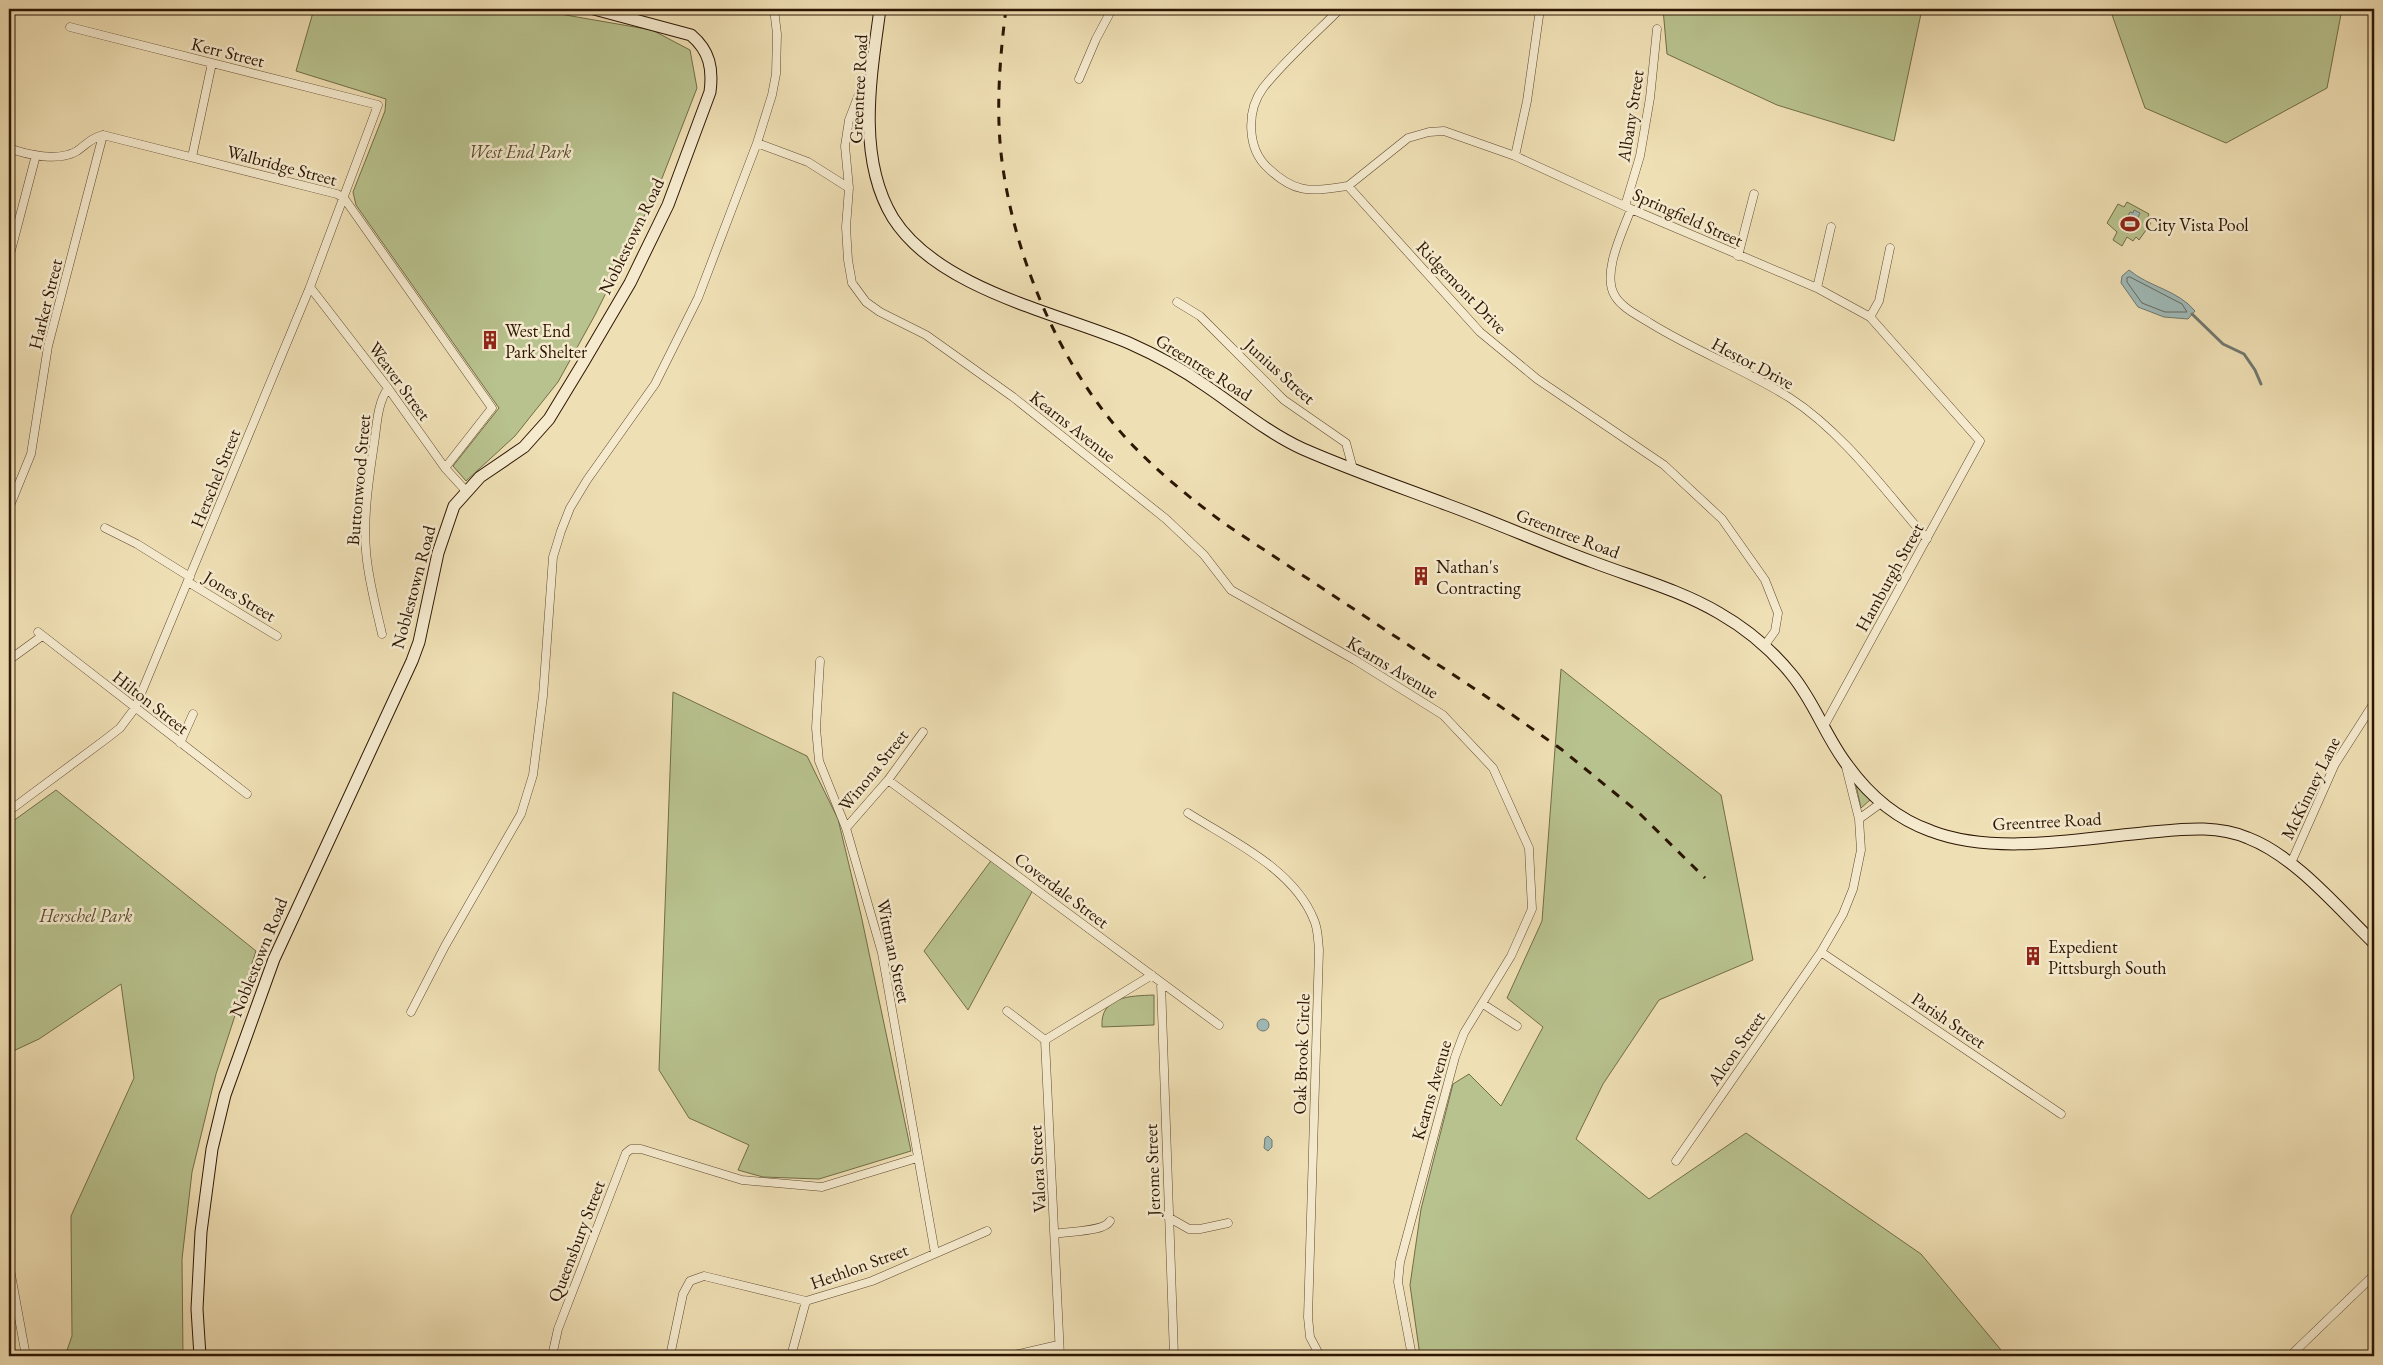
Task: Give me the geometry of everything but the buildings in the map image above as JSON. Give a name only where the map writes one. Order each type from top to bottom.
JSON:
[{"type":"main road","name":"Noblestown Road","points":[[200,1356],[196,1310],[202,1223],[212,1148],[224,1095],[274,958],[412,661],[419,642],[438,553],[454,506],[480,477],[524,448],[549,419],[630,283],[668,205],[710,92],[709,58],[699,42],[691,35],[594,9]]},
{"type":"main road","name":"Greentree Road","points":[[880,9],[872,86],[870,128],[873,165],[880,192],[902,230],[924,252],[959,277],[1129,343],[1161,358],[1299,447],[1522,535],[1697,600],[1745,629],[1765,645],[1795,678],[1846,765],[1881,803],[1931,832],[1972,842],[2011,844],[2188,829],[2223,830],[2248,837],[2273,850],[2291,863],[2374,943]]},
{"type":"street","points":[[411,1012],[445,946],[521,814],[534,775],[554,557],[570,508],[659,375],[698,298],[757,143],[772,96],[776,74],[777,34],[774,9]]},
{"type":"street","points":[[1078,79],[1096,38],[1112,9]]},
{"type":"street","points":[[1340,9],[1262,89],[1254,108],[1250,127],[1254,146],[1261,162],[1284,182],[1298,190],[1321,190],[1348,186]]},
{"type":"street","points":[[1515,156],[1527,101],[1540,9]]},
{"type":"street","name":"Kerr Street","points":[[70,27],[378,105]]},
{"type":"street","name":"Albany Street","points":[[1628,208],[1640,156],[1650,98],[1657,29]]},
{"type":"street","points":[[192,157],[212,63]]},
{"type":"street","name":"Kearns Avenue","points":[[872,86],[863,88],[859,94],[849,120],[845,146],[850,188],[846,227],[848,260],[852,283],[866,302],[880,312],[926,334],[1013,397],[1166,519],[1204,555],[1231,590],[1355,660],[1443,715],[1492,768],[1529,848],[1532,909],[1511,956],[1464,1033],[1455,1057],[1400,1262],[1398,1282],[1412,1356]]},
{"type":"street","name":"Herschel Street","points":[[9,812],[120,728],[135,708],[310,288],[378,105]]},
{"type":"street","name":"Springfield Street","points":[[1348,186],[1400,144],[1412,136],[1429,132],[1444,131],[1515,156],[1628,208],[1817,288],[1870,317],[1980,441]]},
{"type":"street","points":[[9,148],[36,155],[64,156],[76,152],[93,138],[103,135]]},
{"type":"street","name":"Walbridge Street","points":[[103,135],[338,194],[344,198],[492,408],[444,468]]},
{"type":"street","name":"Harker Street","points":[[9,508],[31,454],[48,346],[103,135]]},
{"type":"street","points":[[757,143],[808,162],[850,188]]},
{"type":"street","points":[[9,258],[36,155]]},
{"type":"street","name":"Ridgemont Drive","points":[[1348,186],[1480,332],[1537,379],[1664,465],[1722,519],[1765,580],[1778,613],[1775,631],[1765,645]]},
{"type":"street","points":[[1738,256],[1754,194]]},
{"type":"street","name":"Hestor Drive","points":[[1628,208],[1610,268],[1610,283],[1615,296],[1631,311],[1683,344],[1790,398],[1809,412],[1832,431],[1927,539]]},
{"type":"street","points":[[1817,288],[1831,227]]},
{"type":"street","points":[[1870,317],[1879,301],[1890,248]]},
{"type":"street","name":"Weaver Street","points":[[310,288],[388,388],[444,468],[466,491]]},
{"type":"street","name":"Junius Street","points":[[1177,302],[1200,316],[1284,400],[1346,443],[1353,468]]},
{"type":"street","name":"Buttonwood Street","points":[[382,634],[368,566],[365,534],[369,477],[379,408],[382,397],[388,388]]},
{"type":"street","name":"Hamburgh Street","points":[[1824,726],[1980,441]]},
{"type":"street","name":"Jones Street","points":[[105,528],[136,544],[277,636]]},
{"type":"street","name":"Hilton Street","points":[[9,660],[40,634],[247,794]]},
{"type":"street","name":"Wittman Street","points":[[820,661],[816,728],[819,761],[846,828],[882,953],[935,1252]]},
{"type":"street","name":"McKinney Lane","points":[[2291,863],[2334,764],[2374,703]]},
{"type":"street","points":[[180,743],[193,714]]},
{"type":"street","name":"Winona Street","points":[[846,828],[888,780],[923,732]]},
{"type":"street","name":"Alcon Street","points":[[1676,1161],[1821,952],[1843,914],[1853,889],[1861,850],[1859,819],[1846,765]]},
{"type":"street","name":"Coverdale Street","points":[[888,780],[1161,984],[1219,1025]]},
{"type":"street","points":[[1859,819],[1881,803]]},
{"type":"street","name":"Oak Brook Circle","points":[[1188,813],[1276,870],[1298,891],[1315,921],[1319,950],[1308,1317],[1310,1337],[1320,1356]]},
{"type":"street","name":"Parish Street","points":[[1821,952],[2061,1114]]},
{"type":"street","points":[[1007,1011],[1045,1040],[1152,976]]},
{"type":"street","name":"Jerome Street","points":[[1161,984],[1174,1356]]},
{"type":"street","points":[[1483,1004],[1517,1026]]},
{"type":"street","name":"Valora Street","points":[[1045,1040],[1060,1356]]},
{"type":"street","name":"Queensbury Street","points":[[552,1356],[558,1329],[626,1153],[631,1149],[641,1150],[742,1180],[822,1187],[918,1158]]},
{"type":"street","points":[[1168,1216],[1189,1229],[1200,1229],[1228,1223]]},
{"type":"street","points":[[1055,1234],[1074,1230],[1104,1228],[1110,1221]]},
{"type":"street","name":"Hethlon Street","points":[[670,1356],[683,1294],[690,1281],[704,1276],[806,1301],[872,1280],[987,1231]]},
{"type":"street","points":[[9,1264],[26,1356]]},
{"type":"street","points":[[2290,1356],[2374,1275]]},
{"type":"street","points":[[791,1356],[806,1301]]},
{"type":"street","points":[[1010,1356],[1058,1345]]},
{"type":"green space","name":"West End Park","points":[[314,9],[531,9],[652,30],[690,50],[697,88],[659,186],[595,315],[558,382],[515,436],[466,481],[453,466],[499,408],[356,205],[353,192],[385,111],[386,99],[296,71]]},
{"type":"green space","points":[[1663,9],[1922,9],[1894,141],[1777,105],[1667,54]]},
{"type":"green space","points":[[2110,9],[2342,9],[2327,88],[2226,143],[2145,108]]},
{"type":"green space","name":"City Vista Pool","points":[[2127,202],[2149,214],[2147,219],[2151,223],[2139,240],[2136,237],[2133,241],[2127,237],[2122,246],[2113,240],[2117,232],[2107,223],[2118,204],[2124,207]]},
{"type":"green space","points":[[1561,669],[1721,795],[1753,960],[1659,1000],[1603,1084],[1576,1139],[1649,1199],[1746,1133],[1921,1254],[2006,1356],[1420,1356],[1410,1285],[1421,1209],[1453,1084],[1469,1074],[1501,1106],[1543,1027],[1507,998],[1542,921]]},
{"type":"green space","points":[[673,692],[807,756],[838,819],[861,915],[911,1151],[819,1179],[763,1177],[738,1170],[749,1145],[689,1118],[659,1070]]},
{"type":"green space","points":[[1856,785],[1870,800],[1861,808]]},
{"type":"green space","name":"Herschel Park","points":[[56,790],[256,951],[216,1074],[192,1172],[182,1259],[183,1356],[65,1356],[72,1336],[71,1216],[134,1078],[121,984],[39,1039],[9,1053],[9,824]]},
{"type":"green space","points":[[993,858],[1034,888],[968,1010],[924,951]]},
{"type":"green space","points":[[1154,995],[1154,1025],[1102,1027],[1106,1009],[1111,1004],[1126,997]]},
{"type":"water","points":[[2134,210],[2140,213],[2132,230],[2130,229],[2128,233],[2123,231],[2125,227],[2123,225],[2130,212],[2133,213]]},
{"type":"water","points":[[2129,270],[2145,281],[2172,293],[2195,311],[2188,319],[2164,317],[2138,307],[2121,283],[2122,276]]},
{"type":"water","points":[[1261,1019],[1265,1019],[1269,1025],[1265,1031],[1261,1031],[1257,1027],[1257,1023]]},
{"type":"water","points":[[1268,1136],[1272,1140],[1272,1147],[1268,1151],[1264,1148],[1265,1138]]},
{"type":"waterway","points":[[2192,314],[2223,344],[2244,354],[2255,370],[2261,384]]},
{"type":"railway","points":[[1006,9],[999,81],[999,117],[1001,153],[1016,229],[1027,267],[1059,341],[1101,408],[1148,461],[1199,504],[1225,524],[1484,695],[1561,749],[1638,812],[1705,878]]},
{"type":"place","name":"City Vista Pool","points":[[2130,224]]},
{"type":"place","name":"West End Park Shelter","points":[[490,340]]},
{"type":"place","name":"Nathan's Contracting","points":[[1421,576]]},
{"type":"place","name":"Expedient Pittsburgh South","points":[[2033,956]]}]
